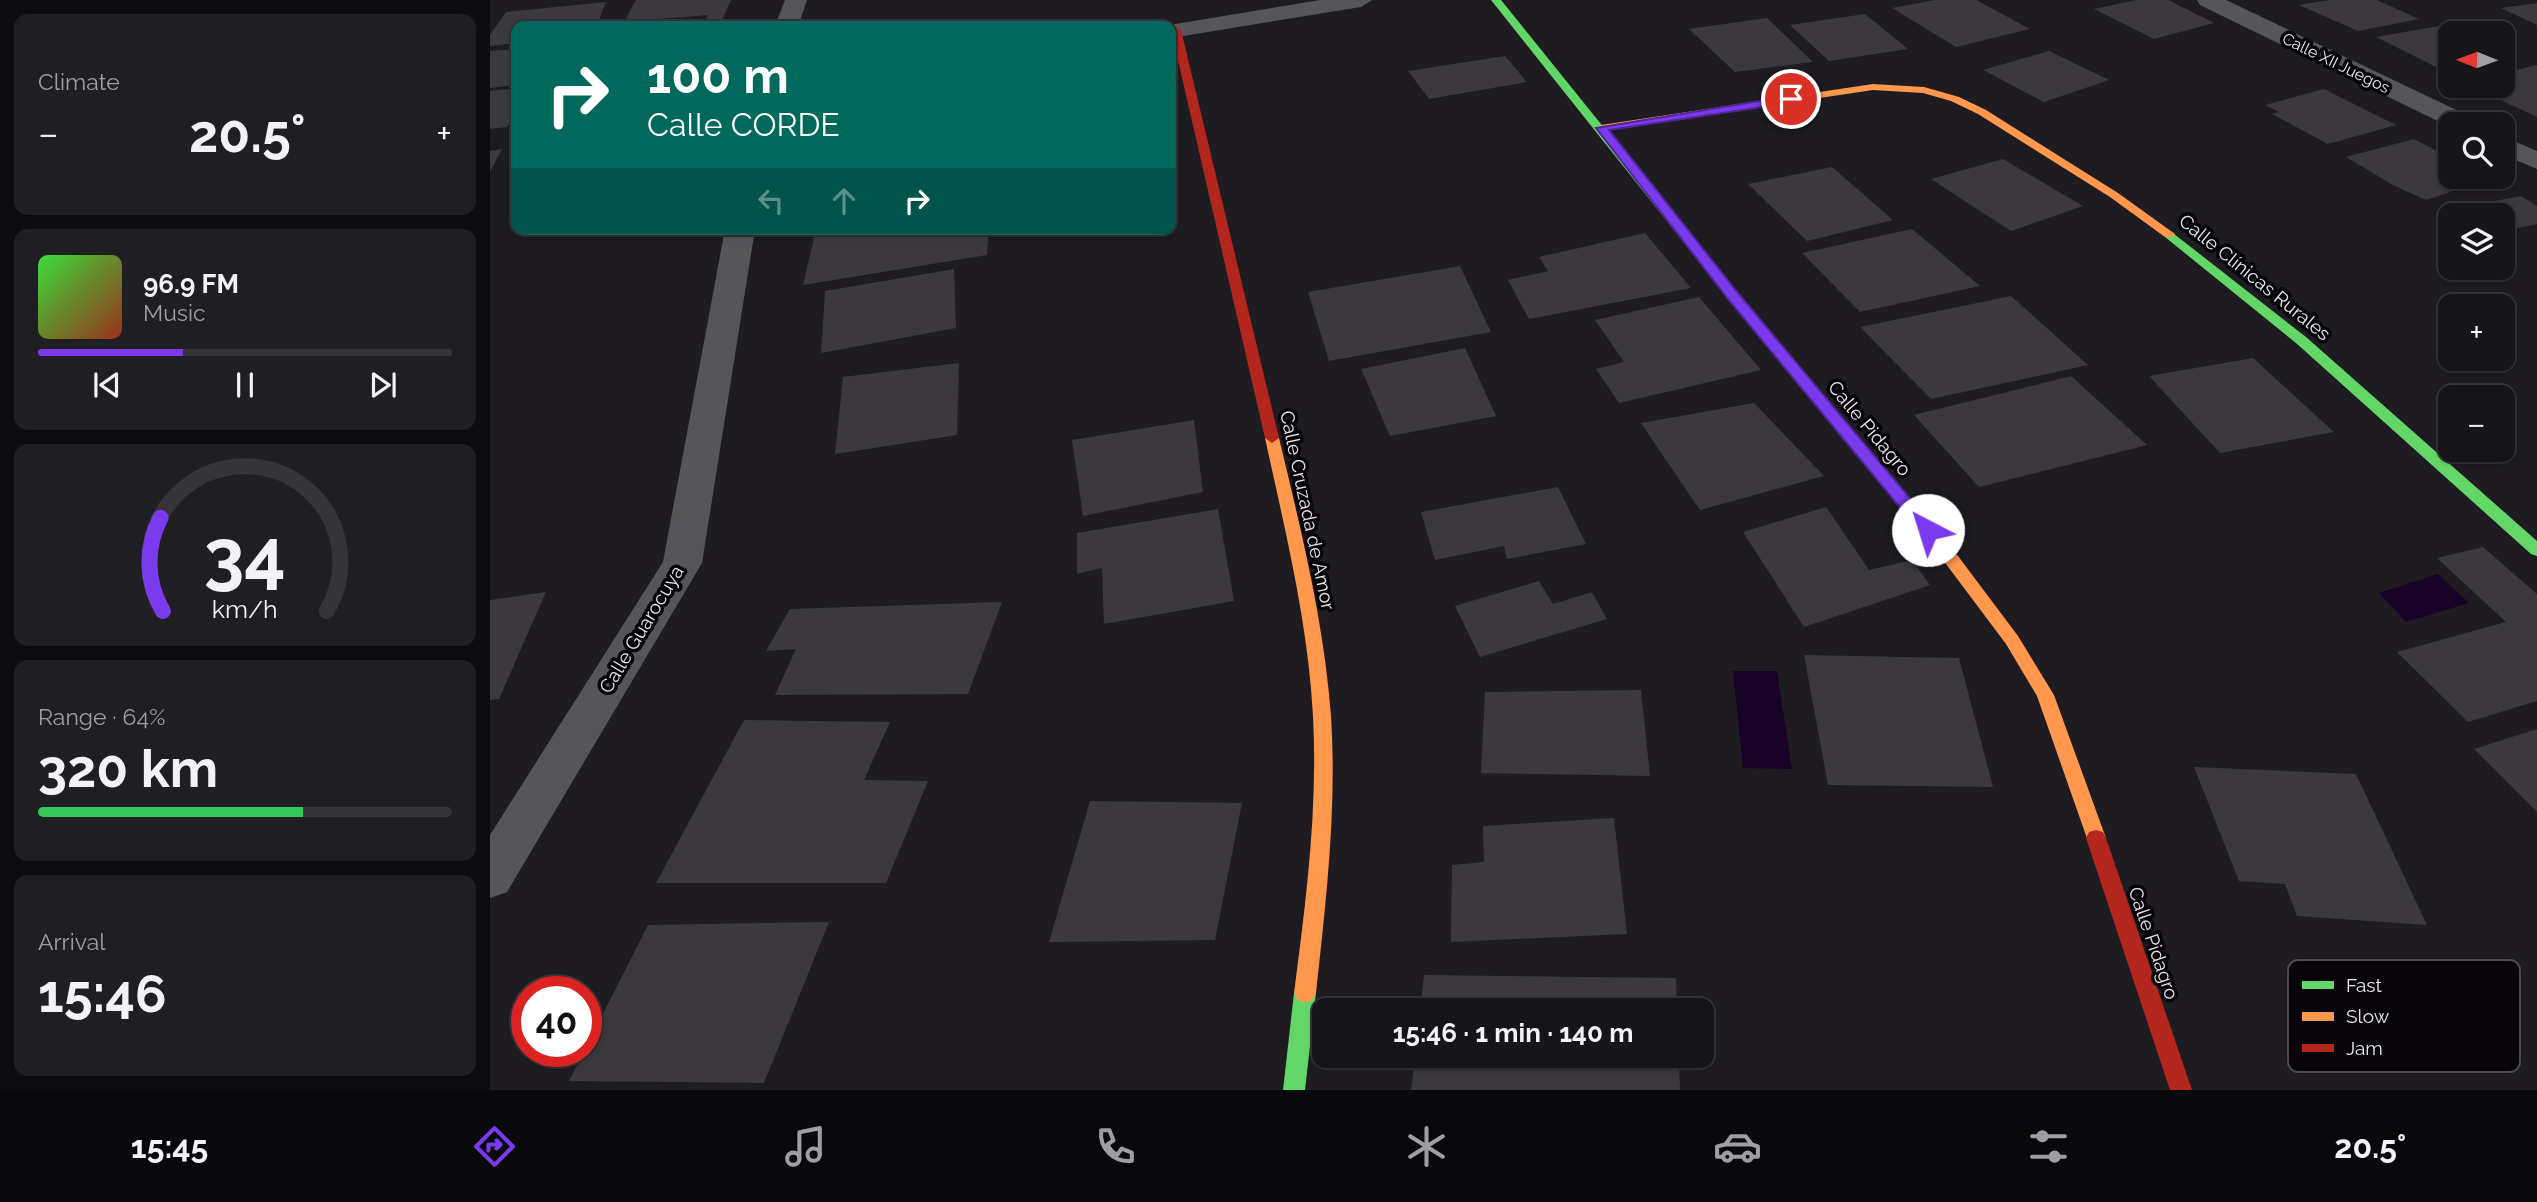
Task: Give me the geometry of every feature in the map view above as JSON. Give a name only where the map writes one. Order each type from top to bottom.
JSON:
[{"type":"street","points":[[789,21],[796,0]]},
{"type":"street","points":[[1176,31],[1361,0]]},
{"type":"street","name":"Calle Pidagro","points":[[1496,0],[1733,296],[1963,573],[2019,651],[2045,695],[2181,1090]]},
{"type":"street","name":"Calle XII Juegos","points":[[2208,0],[2439,112]]},
{"type":"street","name":"Calle Cruzada de Amor","points":[[1176,43],[1303,572],[1322,717],[1320,864],[1294,1090]]},
{"type":"street","name":"Calle Clínicas Rurales","points":[[1601,128],[1872,87],[1913,87],[1943,94],[2110,190],[2185,245],[2331,367],[2537,550]]},
{"type":"street","points":[[2515,150],[2537,161]]},
{"type":"street","name":"Calle Guarocuya","points":[[490,877],[682,563],[739,235]]},
{"type":"shaded area","points":[[2438,574],[2469,603],[2406,622],[2379,593]]},
{"type":"shaded area","points":[[1733,671],[1777,671],[1792,769],[1743,768]]},
{"type":"building","points":[[636,0],[731,0],[721,21],[705,21],[708,15],[625,21]]},
{"type":"building","points":[[1935,0],[1976,0],[2030,29],[1956,47],[1892,8]]},
{"type":"building","points":[[2136,0],[2168,0],[2214,23],[2154,39],[2094,9]]},
{"type":"building","points":[[2329,0],[2377,0],[2419,19],[2358,31],[2299,5]]},
{"type":"building","points":[[606,2],[599,21],[511,21],[511,44],[490,46],[490,35],[506,12]]},
{"type":"building","points":[[2537,3],[2537,25],[2501,8]]},
{"type":"building","points":[[1865,14],[1908,49],[1829,61],[1790,25]]},
{"type":"building","points":[[1767,18],[1813,62],[1735,72],[1689,29]]},
{"type":"building","points":[[2438,26],[2438,68],[2376,37]]},
{"type":"building","points":[[511,49],[511,86],[490,88],[490,51]]},
{"type":"building","points":[[2049,51],[2109,80],[2044,102],[1983,70]]},
{"type":"building","points":[[1505,56],[1527,82],[1429,99],[1408,71]]},
{"type":"building","points":[[2537,65],[2537,117],[2496,98],[2515,98],[2515,71]]},
{"type":"building","points":[[511,89],[511,120],[507,127],[490,129],[490,91]]},
{"type":"building","points":[[2324,89],[2396,125],[2328,144],[2272,114],[2279,112],[2265,105]]},
{"type":"building","points":[[2414,139],[2438,152],[2438,189],[2459,189],[2426,200],[2393,185],[2346,157]]},
{"type":"building","points":[[502,149],[490,172],[490,151]]},
{"type":"building","points":[[2003,159],[2083,206],[2011,231],[1931,179]]},
{"type":"building","points":[[1832,167],[1893,220],[1807,241],[1748,184]]},
{"type":"building","points":[[2521,196],[2537,206],[2537,224],[2515,228],[2515,203],[2485,203]]},
{"type":"building","points":[[1912,229],[1980,286],[1860,312],[1802,253]]},
{"type":"building","points":[[1645,233],[1691,288],[1529,319],[1508,280],[1548,271],[1539,257]]},
{"type":"building","points":[[815,235],[989,235],[987,255],[803,285]]},
{"type":"building","points":[[1460,266],[1491,332],[1329,361],[1308,292]]},
{"type":"building","points":[[954,269],[956,328],[821,353],[825,291]]},
{"type":"building","points":[[2011,296],[2088,365],[1931,399],[1860,327]]},
{"type":"building","points":[[1699,297],[1761,370],[1619,403],[1596,369],[1624,362],[1595,320]]},
{"type":"building","points":[[1465,348],[1496,416],[1390,436],[1361,369]]},
{"type":"building","points":[[2253,358],[2334,432],[2220,453],[2149,376]]},
{"type":"building","points":[[959,363],[957,435],[835,454],[843,377]]},
{"type":"building","points":[[2071,376],[2147,445],[1979,487],[1914,415]]},
{"type":"building","points":[[1754,403],[1824,476],[1700,510],[1641,423]]},
{"type":"building","points":[[1194,420],[1203,492],[1083,516],[1072,440]]},
{"type":"building","points":[[1558,487],[1586,544],[1507,559],[1504,546],[1435,560],[1421,512]]},
{"type":"building","points":[[1826,507],[1869,570],[1912,560],[1930,585],[1804,627],[1743,532]]},
{"type":"building","points":[[1218,509],[1234,601],[1104,624],[1102,568],[1077,574],[1077,533]]},
{"type":"building","points":[[2483,547],[2537,594],[2537,701],[2468,722],[2397,652],[2506,622],[2437,558]]},
{"type":"building","points":[[1539,581],[1553,604],[1592,592],[1607,619],[1480,657],[1455,606]]},
{"type":"building","points":[[546,592],[499,699],[490,700],[490,600]]},
{"type":"building","points":[[1002,602],[968,694],[775,695],[796,649],[766,651],[790,609]]},
{"type":"building","points":[[1804,655],[1959,658],[1993,787],[1828,785]]},
{"type":"building","points":[[1641,690],[1650,776],[1481,773],[1485,692]]},
{"type":"building","points":[[744,720],[890,722],[864,780],[928,781],[886,883],[656,883]]},
{"type":"building","points":[[2537,729],[2537,812],[2474,749]]},
{"type":"building","points":[[2194,767],[2356,774],[2427,925],[2297,916],[2285,884],[2239,881]]},
{"type":"building","points":[[1090,801],[1242,803],[1215,940],[1049,942]]},
{"type":"building","points":[[1614,818],[1627,934],[1451,942],[1452,865],[1484,862],[1483,826]]},
{"type":"building","points":[[829,922],[764,1083],[569,1081],[576,1067],[602,1067],[602,1016],[648,925]]},
{"type":"building","points":[[1424,975],[1676,978],[1677,998],[1421,998]]},
{"type":"building","points":[[1414,1068],[1679,1068],[1680,1090],[1411,1090]]},
{"type":"traffic: fast","points":[[1496,0],[1733,296],[1952,560]]},
{"type":"traffic: fast","points":[[2169,234],[2301,340],[2537,550]]},
{"type":"traffic: fast","points":[[1294,1090],[1305,993]]},
{"type":"traffic: slow","points":[[1601,128],[1873,87],[1924,90],[1955,99],[1982,112],[2114,195],[2169,234]]},
{"type":"traffic: slow","points":[[1272,438],[1309,611],[1322,716],[1322,821],[1305,993]]},
{"type":"traffic: slow","points":[[1952,560],[2012,640],[2045,695],[2096,838]]},
{"type":"traffic: jam","points":[[1176,30],[1272,438]]},
{"type":"traffic: jam","points":[[2096,838],[2181,1090]]},
{"type":"route","points":[[1791,99],[1601,128],[1733,296],[1928,530]]}]
